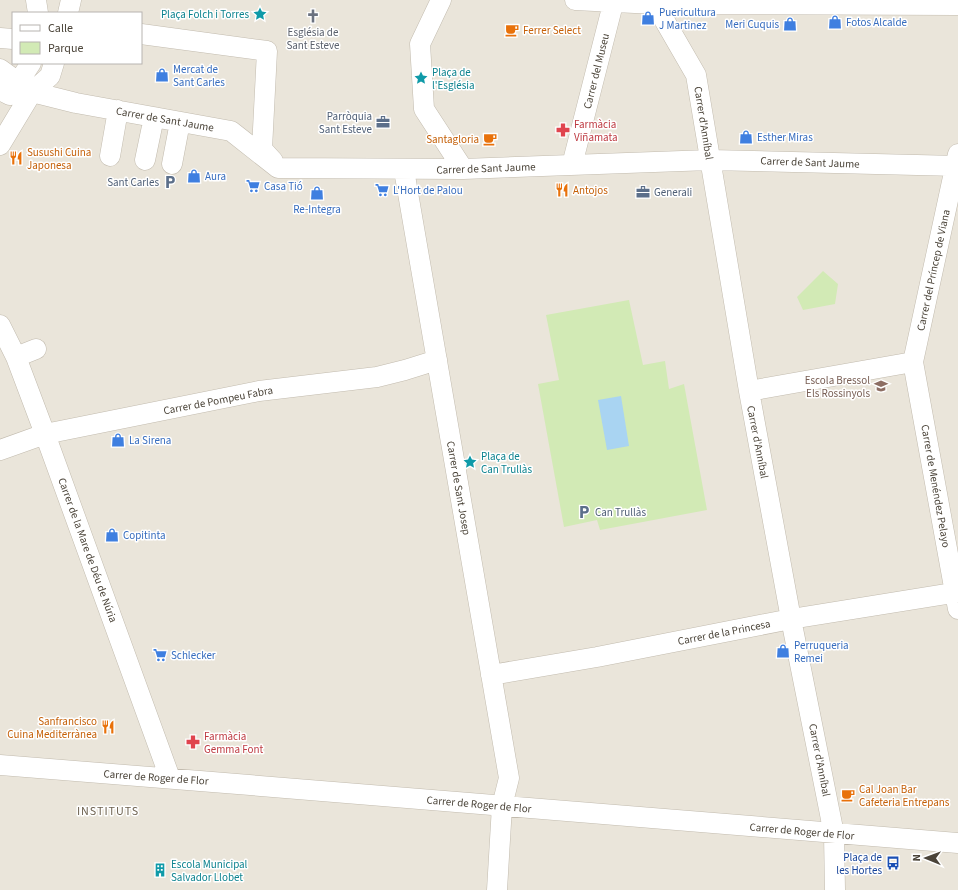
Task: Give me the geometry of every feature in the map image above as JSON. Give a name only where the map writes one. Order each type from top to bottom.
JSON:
[{"type":"street","points":[[36,0],[38,12]]},
{"type":"street","points":[[68,12],[71,0]]},
{"type":"street","points":[[441,0],[420,44],[424,109],[462,169]]},
{"type":"street","points":[[575,0],[655,4],[958,5]]},
{"type":"street","name":"Carrer del Museu","points":[[572,165],[614,1]]},
{"type":"street","name":"Carrer d'Anníbal","points":[[655,4],[696,75],[748,391],[791,619],[834,834],[835,890]]},
{"type":"street","points":[[142,34],[268,51],[262,149],[278,168]]},
{"type":"street","points":[[0,38],[12,39]]},
{"type":"street","points":[[0,145],[25,87],[31,64]]},
{"type":"street","points":[[0,90],[10,95],[50,76],[54,64]]},
{"type":"street","points":[[0,69],[25,87]]},
{"type":"street","name":"Carrer de Sant Jaume","points":[[25,87],[76,103],[231,131],[278,168],[404,170],[462,169],[710,160],[957,162]]},
{"type":"street","points":[[110,156],[118,110]]},
{"type":"street","points":[[145,160],[154,117]]},
{"type":"street","points":[[172,164],[180,122]]},
{"type":"street","name":"Carrer del Príncep de Viana","points":[[914,362],[957,162]]},
{"type":"street","name":"Carrer de Sant Josep","points":[[404,170],[509,778],[502,806],[497,890]]},
{"type":"street","name":"Carrer de la Mare de Déu de Núria","points":[[0,325],[16,357],[45,434],[170,778]]},
{"type":"street","points":[[16,357],[36,349]]},
{"type":"street","name":"Carrer de Pompeu Fabra","points":[[0,450],[45,434],[168,401],[377,377],[437,360]]},
{"type":"street","points":[[748,391],[914,362]]},
{"type":"street","name":"Carrer de Menéndez Pelayo","points":[[914,362],[957,598]]},
{"type":"street","name":"Carrer de la Princesa","points":[[491,675],[791,619],[957,598]]},
{"type":"street","name":"Carrer de Roger de Flor","points":[[0,765],[958,844]]},
{"type":"shaded area","points":[[0,0],[958,0],[958,890],[0,890]]},
{"type":"green space","points":[[823,271],[838,284],[835,304],[803,310],[797,297]]},
{"type":"green space","points":[[629,300],[643,365],[665,361],[669,389],[684,384],[707,510],[600,530],[597,520],[564,527],[538,384],[559,380],[546,315]]},
{"type":"water","points":[[621,396],[629,446],[607,450],[598,400]]},
{"type":"place","name":"Plaça Folch i Torres","points":[[260,14]]},
{"type":"place","name":"Església de Sant Esteve","points":[[313,16]]},
{"type":"place","name":"Puericultura J Martinez","points":[[648,18]]},
{"type":"place","name":"Fotos Alcalde","points":[[835,22]]},
{"type":"place","name":"Meri Cuquis","points":[[790,24]]},
{"type":"place","name":"Ferrer Select","points":[[512,30]]},
{"type":"place","name":"Mercat de Sant Carles","points":[[162,75]]},
{"type":"place","name":"Plaça de l'Església","points":[[421,78]]},
{"type":"place","name":"Parròquia Sant Esteve","points":[[383,122]]},
{"type":"place","name":"Farmàcia Viñamata","points":[[563,130]]},
{"type":"place","name":"Esther Miras","points":[[746,137]]},
{"type":"place","name":"Santagloria","points":[[490,139]]},
{"type":"place","name":"Susushi Cuina Japonesa","points":[[16,158]]},
{"type":"place","name":"Aura","points":[[194,176]]},
{"type":"place","name":"Sant Carles","points":[[170,182]]},
{"type":"place","name":"Casa Tió","points":[[253,186]]},
{"type":"place","name":"L'Hort de Palou","points":[[382,190]]},
{"type":"place","name":"Antojos","points":[[562,190]]},
{"type":"place","name":"Generali","points":[[643,192]]},
{"type":"place","name":"Re-Integra","points":[[317,193]]},
{"type":"place","name":"Escola Bressol Els Rossinyols","points":[[881,386]]},
{"type":"place","name":"La Sirena","points":[[118,440]]},
{"type":"place","name":"Plaça de Can Trullàs","points":[[470,462]]},
{"type":"place","name":"Can Trullàs","points":[[584,512]]},
{"type":"place","name":"Copitinta","points":[[112,535]]},
{"type":"place","name":"Perruqueria Remei","points":[[783,651]]},
{"type":"place","name":"Schlecker","points":[[160,655]]},
{"type":"place","name":"Sanfrancisco Cuina Mediterrànea","points":[[108,727]]},
{"type":"place","name":"Farmàcia Gemma Font","points":[[193,742]]},
{"type":"place","name":"Cal Joan Bar Cafeteria Entrepans","points":[[848,795]]},
{"type":"place","name":"Plaça de les Hortes","points":[[893,863]]},
{"type":"place","name":"Escola Municipal Salvador Llobet","points":[[160,870]]},
{"type":"district","name":"INSTITUTS","points":[[108,811]]}]
